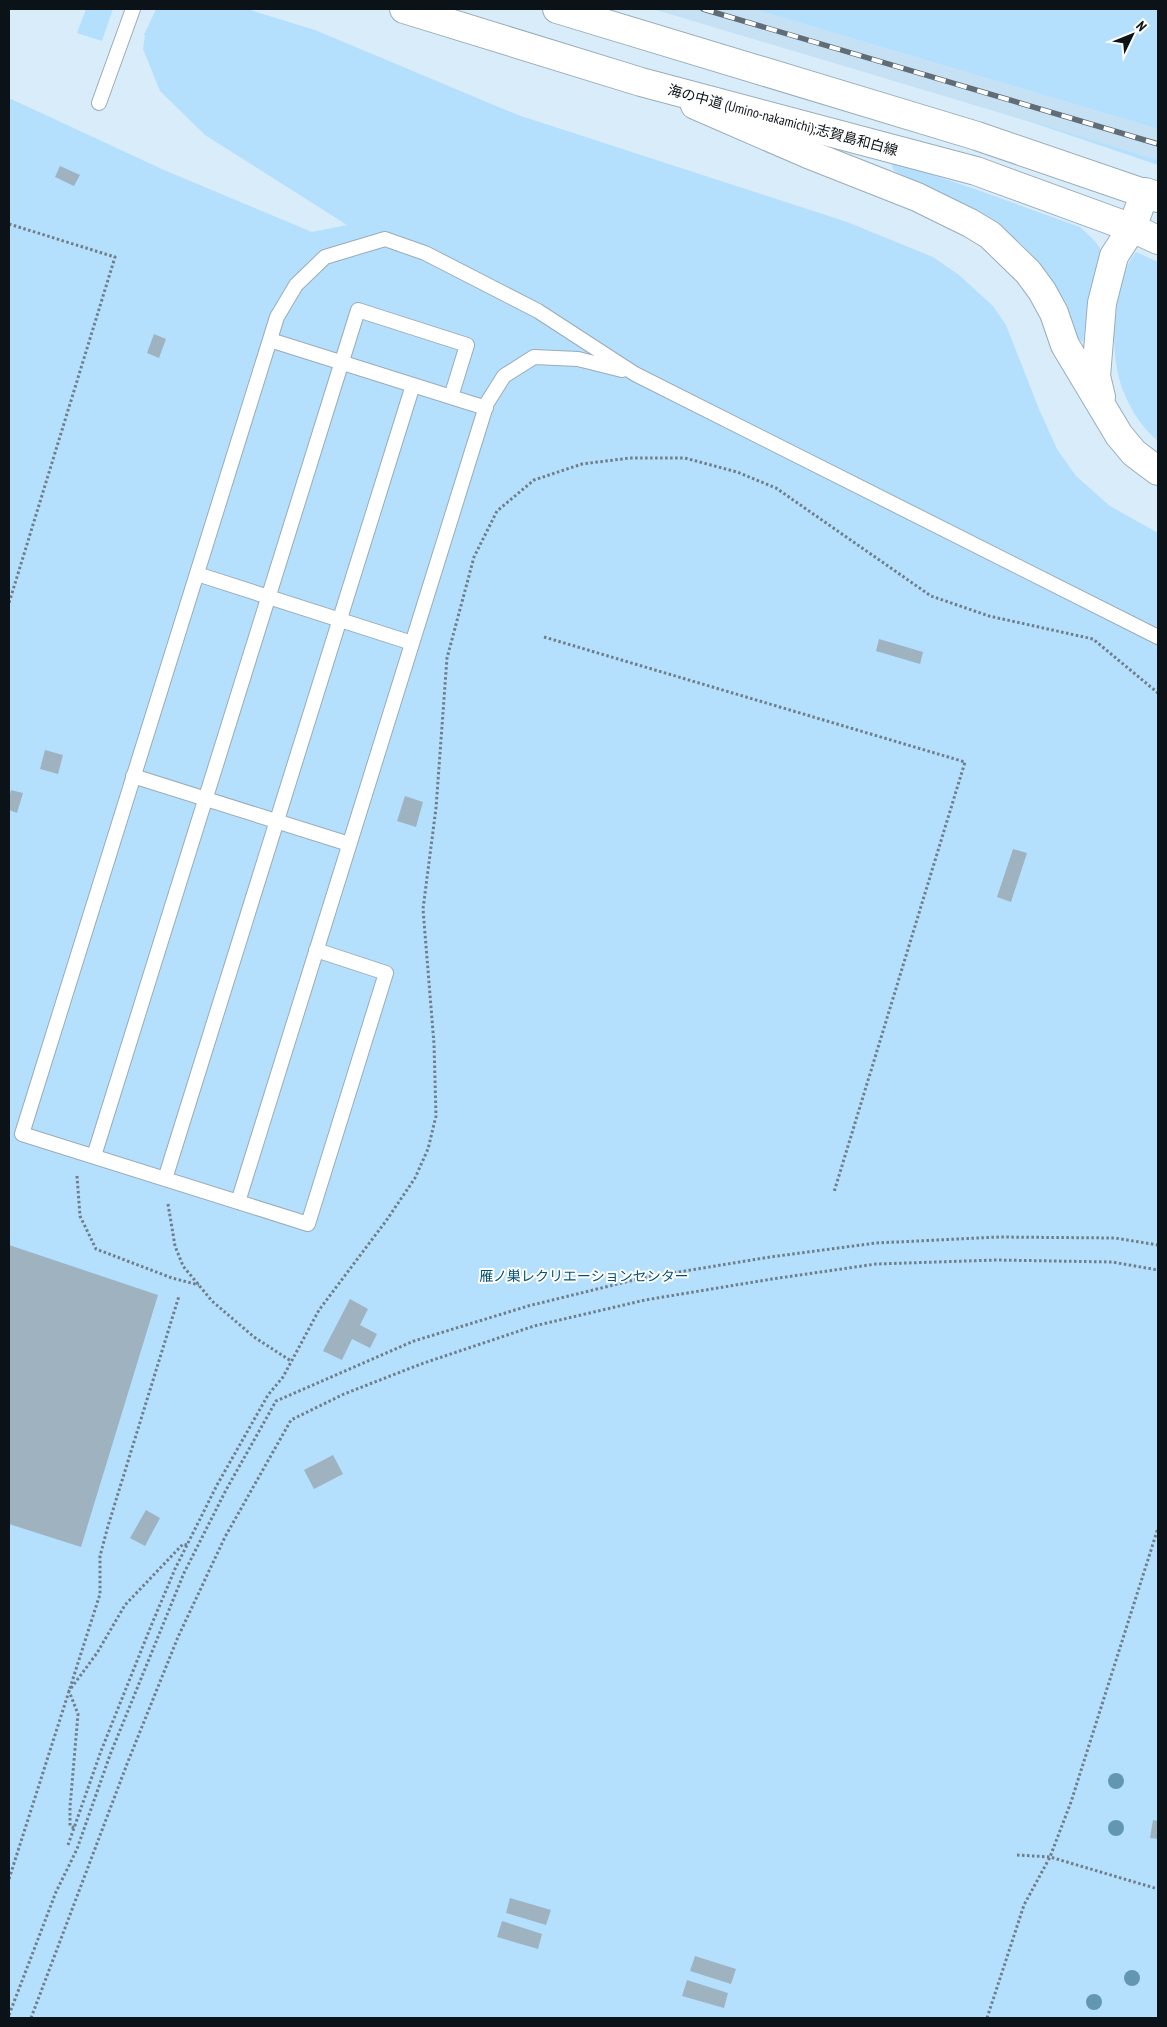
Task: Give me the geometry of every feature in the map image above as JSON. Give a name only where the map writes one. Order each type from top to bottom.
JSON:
[{"type":"main road","name":"海の中道 (Umino-nakamichi);志賀島和白線","points":[[404,9],[641,82],[976,172],[1132,228],[1158,240]]},
{"type":"main road","points":[[557,9],[977,136],[1154,195],[1114,256],[1102,303],[1096,376],[1105,409]]},
{"type":"main road","points":[[641,82],[808,154],[910,194],[970,222],[990,235],[1028,272],[1042,291],[1054,313],[1065,345],[1119,435],[1134,453],[1158,471]]},
{"type":"lane","points":[[99,103],[133,9]]},
{"type":"lane","points":[[316,950],[386,973],[308,1224],[22,1134],[277,317],[296,285],[325,257],[386,239],[425,253],[538,311],[635,374],[1158,637]]},
{"type":"lane","points":[[94,1156],[358,310],[467,345],[451,397]]},
{"type":"lane","points":[[270,340],[486,408]]},
{"type":"lane","points":[[238,1202],[487,403],[504,376],[534,357],[578,359],[635,374]]},
{"type":"lane","points":[[165,1179],[413,385]]},
{"type":"lane","points":[[196,574],[412,643]]},
{"type":"lane","points":[[133,776],[349,844]]},
{"type":"path","points":[[9,224],[115,257],[9,603]]},
{"type":"path","points":[[68,1845],[101,1751],[175,1569],[216,1485],[242,1439],[291,1361],[319,1310],[386,1221],[415,1178],[428,1149],[436,1116],[434,1044],[423,908],[436,808],[447,658],[474,557],[497,511],[534,480],[582,464],[630,458],[685,458],[737,472],[776,488],[931,596],[989,616],[1093,639],[1158,693]]},
{"type":"path","points":[[544,637],[965,762],[834,1192]]},
{"type":"path","points":[[77,1167],[80,1216],[96,1249],[172,1278],[200,1286]]},
{"type":"path","points":[[167,1197],[175,1246],[183,1266],[212,1301],[247,1331],[291,1361]]},
{"type":"path","points":[[9,2015],[56,1892],[77,1849],[110,1755],[184,1573],[226,1490],[276,1401],[414,1341],[528,1306],[652,1276],[770,1257],[876,1243],[999,1238],[1116,1238],[1158,1245]]},
{"type":"path","points":[[31,2018],[127,1764],[178,1637],[225,1537],[291,1420],[344,1394],[421,1364],[534,1326],[645,1300],[876,1264],[1006,1260],[1112,1262],[1158,1270]]},
{"type":"path","points":[[9,1879],[100,1594],[100,1556],[178,1296]]},
{"type":"path","points":[[987,2018],[1024,1905],[1050,1857],[1071,1802],[1158,1528]]},
{"type":"path","points":[[69,1691],[97,1653],[125,1605],[182,1544],[188,1545]]},
{"type":"path","points":[[69,1691],[78,1714],[70,1807],[70,1826],[74,1828]]},
{"type":"path","points":[[1017,1855],[1050,1857],[1158,1889]]},
{"type":"shaded area","points":[[653,9],[754,9],[1158,129],[1158,160]]},
{"type":"green space","points":[[86,9],[113,9],[102,41],[77,33]]},
{"type":"green space","name":"雁ノ巣レクリエーションセンター","points":[[156,9],[247,9],[315,30],[518,115],[847,222],[933,257],[959,275],[993,306],[1006,325],[1057,449],[1076,476],[1110,506],[1158,533],[1158,2018],[9,2018],[9,98],[164,170],[312,232],[347,225],[205,135],[160,91],[143,49],[145,35],[143,33],[145,33]]},
{"type":"green space","points":[[754,9],[1158,9],[1158,129]]},
{"type":"green space","points":[[1007,114],[1158,160],[1158,165]]},
{"type":"green space","points":[[891,163],[903,165],[972,188],[1080,227],[1095,241],[1101,250],[1089,300],[1083,342],[1075,337],[1063,300],[1052,280],[1037,260],[1020,243],[1001,228],[960,203],[894,171]]},
{"type":"green space","points":[[1136,252],[1158,262],[1158,441],[1143,426],[1131,408],[1120,380],[1116,362],[1114,322],[1117,301],[1127,266]]},
{"type":"building","points":[[60,166],[80,175],[74,186],[55,177]]},
{"type":"building","points":[[154,334],[166,339],[159,358],[147,353]]},
{"type":"building","points":[[879,639],[923,652],[920,664],[876,651]]},
{"type":"building","points":[[45,750],[63,755],[58,774],[40,769]]},
{"type":"building","points":[[11,790],[23,793],[17,813],[9,810]]},
{"type":"building","points":[[405,796],[423,802],[416,827],[397,821]]},
{"type":"building","points":[[1013,849],[1027,853],[1011,902],[997,897]]},
{"type":"building","points":[[9,1245],[158,1295],[81,1547],[9,1524]]},
{"type":"building","points":[[350,1299],[368,1309],[360,1325],[377,1334],[370,1348],[352,1339],[342,1360],[323,1351]]},
{"type":"building","points":[[333,1455],[343,1474],[314,1489],[304,1470]]},
{"type":"building","points":[[146,1510],[160,1518],[145,1546],[130,1538]]},
{"type":"building","points":[[1153,1820],[1158,1821],[1158,1839],[1150,1838]]},
{"type":"building","points":[[510,1898],[551,1910],[546,1925],[506,1913]]},
{"type":"building","points":[[502,1921],[542,1934],[538,1949],[497,1937]]},
{"type":"building","points":[[695,1956],[736,1969],[731,1984],[690,1971]]},
{"type":"building","points":[[687,1980],[728,1993],[724,2008],[682,1996]]},
{"type":"railway","points":[[703,9],[1158,144]]}]
